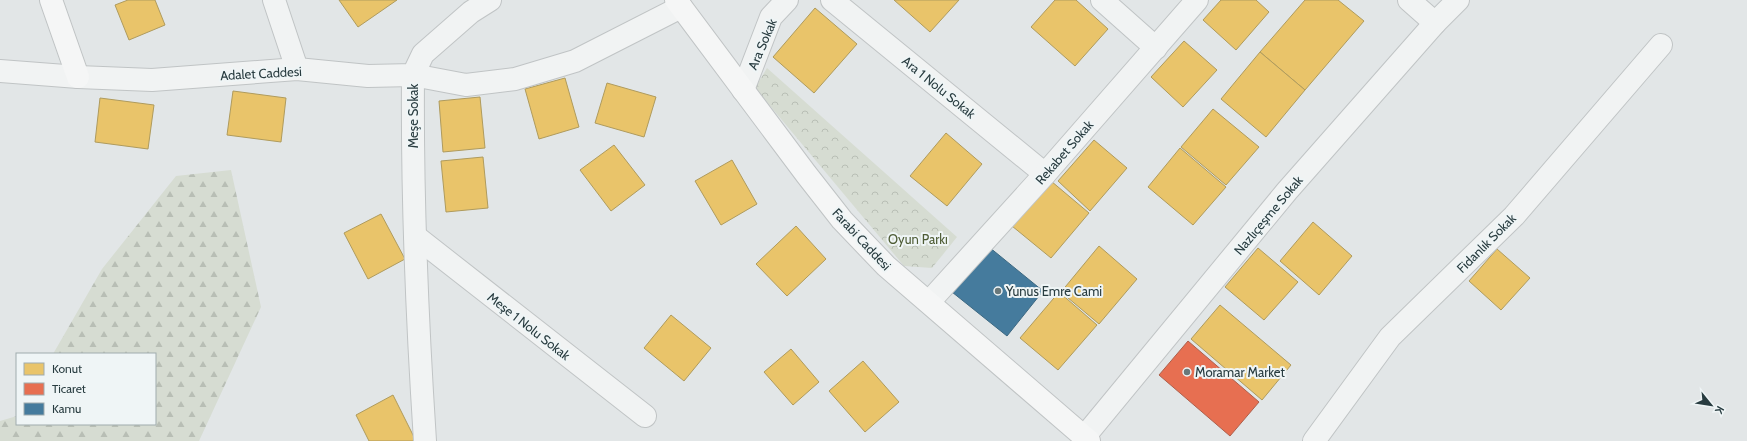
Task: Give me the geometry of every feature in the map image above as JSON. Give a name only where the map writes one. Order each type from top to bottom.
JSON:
[{"type":"street","points":[[51,0],[78,77]]},
{"type":"street","points":[[274,0],[297,69]]},
{"type":"street","points":[[413,75],[423,54],[471,12],[490,0]]},
{"type":"street","name":"Ara Sokak","points":[[743,90],[771,17],[787,0]]},
{"type":"street","name":"Ara 1 Nolu Sokak","points":[[832,0],[1045,174]]},
{"type":"street","points":[[1102,0],[1156,48]]},
{"type":"street","name":"Rekabet Sokak","points":[[929,302],[1045,174],[1197,0]]},
{"type":"street","points":[[1408,0],[1435,23]]},
{"type":"street","name":"Nazlıçeşme Sokak","points":[[1087,438],[1287,191],[1435,23],[1458,0]]},
{"type":"street","name":"Meşe Sokak","points":[[424,441],[416,304],[413,75],[466,85],[516,79],[575,60],[678,3]]},
{"type":"street","name":"Farabi Caddesi","points":[[678,3],[842,220],[886,266],[1087,438]]},
{"type":"street","name":"Fidanlık Sokak","points":[[1314,441],[1390,337],[1514,216],[1661,45]]},
{"type":"street","name":"Adalet Caddesi","points":[[0,72],[152,80],[297,69],[368,76],[413,75]]},
{"type":"street","name":"Meşe 1 Nolu Sokak","points":[[415,236],[645,416]]},
{"type":"green space","name":"Oyun Parkı","points":[[767,68],[957,237],[932,268],[904,266],[755,88]]},
{"type":"green space","points":[[231,170],[261,307],[199,441],[0,441],[0,421],[16,416],[16,425],[156,425],[156,353],[54,353],[102,269],[176,176]]},
{"type":"building: Konut","points":[[128,0],[155,0],[165,25],[129,40],[115,5]]},
{"type":"building: Konut","points":[[339,0],[397,0],[358,27]]},
{"type":"building: Konut","points":[[894,0],[959,0],[930,32]]},
{"type":"building: Konut","points":[[1055,0],[1076,0],[1108,29],[1075,66],[1031,27]]},
{"type":"building: Konut","points":[[1221,0],[1256,0],[1269,12],[1236,50],[1203,20]]},
{"type":"building: Konut","points":[[1305,0],[1338,0],[1364,21],[1305,90],[1260,52]]},
{"type":"building: Konut","points":[[815,8],[857,44],[814,93],[773,57]]},
{"type":"building: Konut","points":[[1184,41],[1217,70],[1183,107],[1151,77]]},
{"type":"building: Konut","points":[[1260,52],[1305,90],[1266,137],[1221,99]]},
{"type":"building: Konut","points":[[565,78],[579,127],[539,139],[525,89]]},
{"type":"building: Konut","points":[[607,83],[656,97],[644,137],[595,123]]},
{"type":"building: Konut","points":[[233,91],[286,98],[281,142],[227,135]]},
{"type":"building: Konut","points":[[480,97],[485,148],[443,152],[439,101]]},
{"type":"building: Konut","points":[[100,98],[154,105],[148,149],[95,142]]},
{"type":"building: Konut","points":[[1213,109],[1259,147],[1226,185],[1181,147]]},
{"type":"building: Konut","points":[[946,133],[982,164],[947,206],[910,176]]},
{"type":"building: Konut","points":[[1094,140],[1127,168],[1090,211],[1058,181]]},
{"type":"building: Konut","points":[[614,145],[645,185],[611,211],[580,170]]},
{"type":"building: Konut","points":[[1180,148],[1226,187],[1193,225],[1148,187]]},
{"type":"building: Konut","points":[[483,157],[488,208],[446,212],[441,161]]},
{"type":"building: Konut","points":[[732,160],[757,204],[721,225],[695,181]]},
{"type":"building: Konut","points":[[1051,181],[1089,213],[1051,258],[1012,226]]},
{"type":"building: Konut","points":[[381,214],[405,259],[368,279],[344,233]]},
{"type":"building: Konut","points":[[1313,222],[1352,256],[1319,295],[1280,261]]},
{"type":"building: Konut","points":[[796,226],[826,259],[787,296],[756,264]]},
{"type":"building: Konut","points":[[1099,246],[1137,279],[1099,324],[1061,292]]},
{"type":"building: Konut","points":[[1258,248],[1298,282],[1264,320],[1225,287]]},
{"type":"building: Konut","points":[[1497,249],[1530,278],[1501,310],[1469,281]]},
{"type":"building: Konut","points":[[1059,292],[1097,325],[1058,370],[1020,338]]},
{"type":"building: Konut","points":[[1220,305],[1291,365],[1262,400],[1191,339]]},
{"type":"building: Konut","points":[[671,315],[711,348],[684,381],[644,348]]},
{"type":"building: Konut","points":[[791,349],[819,382],[793,405],[764,372]]},
{"type":"building: Konut","points":[[863,361],[899,402],[865,432],[829,391]]},
{"type":"building: Konut","points":[[393,395],[416,441],[369,441],[356,415]]},
{"type":"building: Ticaret","points":[[1188,341],[1259,402],[1230,436],[1159,375]]},
{"type":"building: Kamu","name":"Yunus Emre Cami","points":[[989,247],[1043,291],[1007,336],[952,292]]},
{"type":"place","name":"Yunus Emre Cami","points":[[998,291]]},
{"type":"place","name":"Moramar Market","points":[[1187,372]]}]
